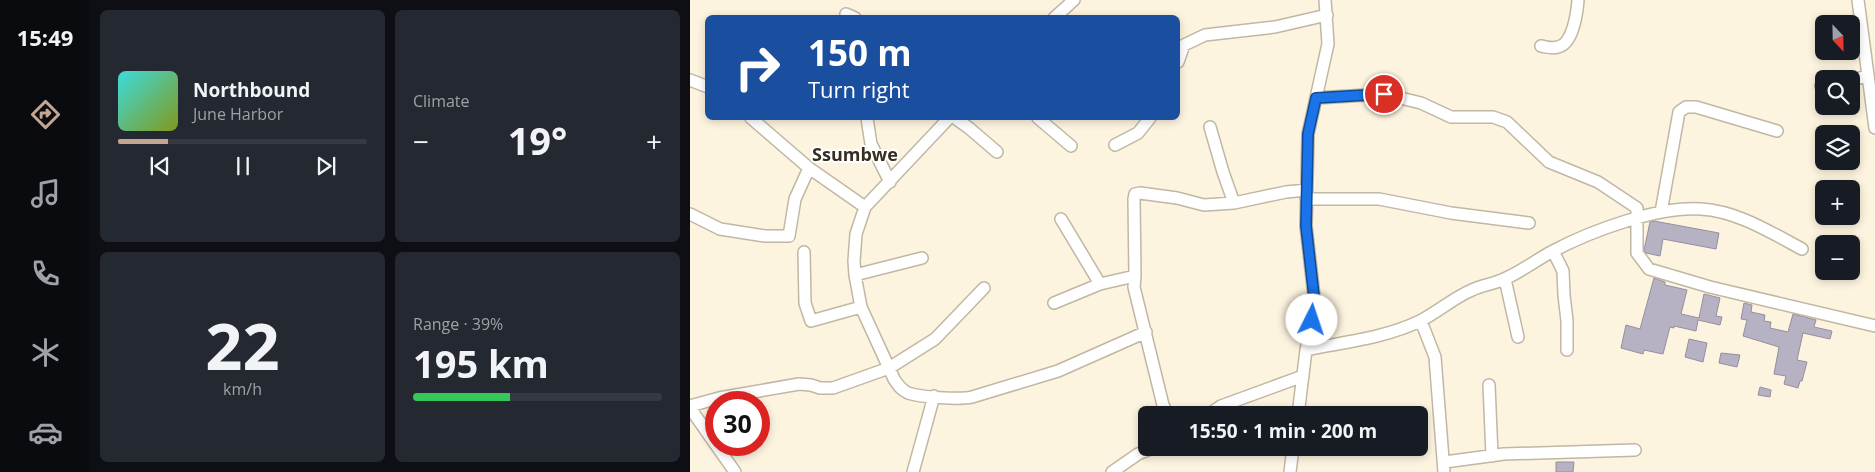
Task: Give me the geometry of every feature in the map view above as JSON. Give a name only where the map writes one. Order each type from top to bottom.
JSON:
[{"type":"street","points":[[1057,15],[1074,0]]},
{"type":"street","points":[[1299,406],[1306,350],[1315,305],[1306,226],[1308,134],[1328,44],[1326,0]]},
{"type":"street","points":[[1541,46],[1551,48],[1564,44],[1576,22],[1578,0]]},
{"type":"street","points":[[1858,0],[1875,125]]},
{"type":"street","points":[[1180,56],[1184,45],[1205,36],[1274,27],[1327,15]]},
{"type":"street","points":[[1860,78],[1868,76]]},
{"type":"street","points":[[690,80],[705,86]]},
{"type":"street","points":[[1316,98],[1384,94],[1421,104],[1451,116],[1493,117],[1507,122],[1549,162],[1598,182],[1637,208],[1637,253],[1649,269],[1710,287],[1875,326]]},
{"type":"street","points":[[1661,212],[1679,112],[1686,107],[1696,107],[1777,131]]},
{"type":"street","points":[[753,120],[809,168],[865,207]]},
{"type":"street","points":[[867,120],[871,144],[890,182]]},
{"type":"street","points":[[947,120],[865,207],[856,234],[854,261],[861,307],[902,390],[910,394],[962,399],[986,394],[1058,371],[1146,332]]},
{"type":"street","points":[[958,120],[997,152]]},
{"type":"street","points":[[1040,120],[1072,146]]},
{"type":"street","points":[[1115,145],[1138,133],[1148,120]]},
{"type":"street","points":[[1210,127],[1234,204]]},
{"type":"street","points":[[690,214],[720,229],[765,236],[789,236],[795,199],[809,168]]},
{"type":"street","points":[[1164,406],[1134,287],[1136,276],[1135,194],[1177,198],[1204,205],[1234,204],[1286,192],[1379,199],[1451,213],[1529,223]]},
{"type":"street","points":[[1306,350],[1396,331],[1421,321],[1471,290],[1505,279],[1553,251],[1581,238],[1638,217],[1661,212],[1678,209],[1701,209],[1726,214],[1749,221],[1802,249]]},
{"type":"street","points":[[1061,218],[1100,284]]},
{"type":"street","points":[[1553,251],[1563,270],[1567,350]]},
{"type":"street","points":[[804,252],[805,303],[812,321],[861,307]]},
{"type":"street","points":[[855,275],[922,258]]},
{"type":"street","points":[[1054,303],[1100,284],[1136,276]]},
{"type":"street","points":[[1505,279],[1518,337]]},
{"type":"street","points":[[735,472],[690,407],[719,398],[799,384],[820,388],[833,388],[890,368],[935,339],[984,288]]},
{"type":"street","points":[[1421,321],[1435,358],[1445,467],[1492,456],[1635,450]]},
{"type":"street","points":[[1221,406],[1303,376]]},
{"type":"street","points":[[1489,384],[1492,456]]},
{"type":"street","points":[[913,472],[934,396]]},
{"type":"street","points":[[1112,472],[1138,454]]},
{"type":"street","points":[[1290,472],[1293,456]]},
{"type":"building","points":[[1654,221],[1719,233],[1716,249],[1663,239],[1660,256],[1646,253],[1644,250],[1650,222]]},
{"type":"building","points":[[1654,278],[1665,282],[1665,285],[1687,290],[1681,314],[1699,318],[1704,294],[1720,298],[1716,316],[1722,317],[1720,325],[1698,320],[1696,331],[1674,326],[1674,328],[1670,327],[1663,354],[1644,350],[1643,354],[1621,348],[1626,325],[1640,329]]},
{"type":"building","points":[[1744,303],[1752,305],[1751,312],[1765,315],[1764,321],[1771,322],[1770,328],[1788,332],[1793,314],[1816,320],[1814,327],[1832,331],[1830,339],[1803,333],[1797,360],[1807,362],[1798,388],[1784,384],[1786,376],[1774,374],[1779,347],[1743,336],[1747,320],[1741,319]]},
{"type":"building","points":[[1689,339],[1707,343],[1703,362],[1685,357]]},
{"type":"building","points":[[1721,353],[1740,355],[1737,367],[1719,363]]},
{"type":"building","points":[[1760,387],[1771,390],[1770,397],[1758,395]]},
{"type":"building","points":[[1556,462],[1574,462],[1573,472],[1556,472]]},
{"type":"district","name":"Ssumbwe","points":[[855,155]]},
{"type":"route","points":[[1312,320],[1315,305],[1306,226],[1308,134],[1316,98],[1384,94]]}]
